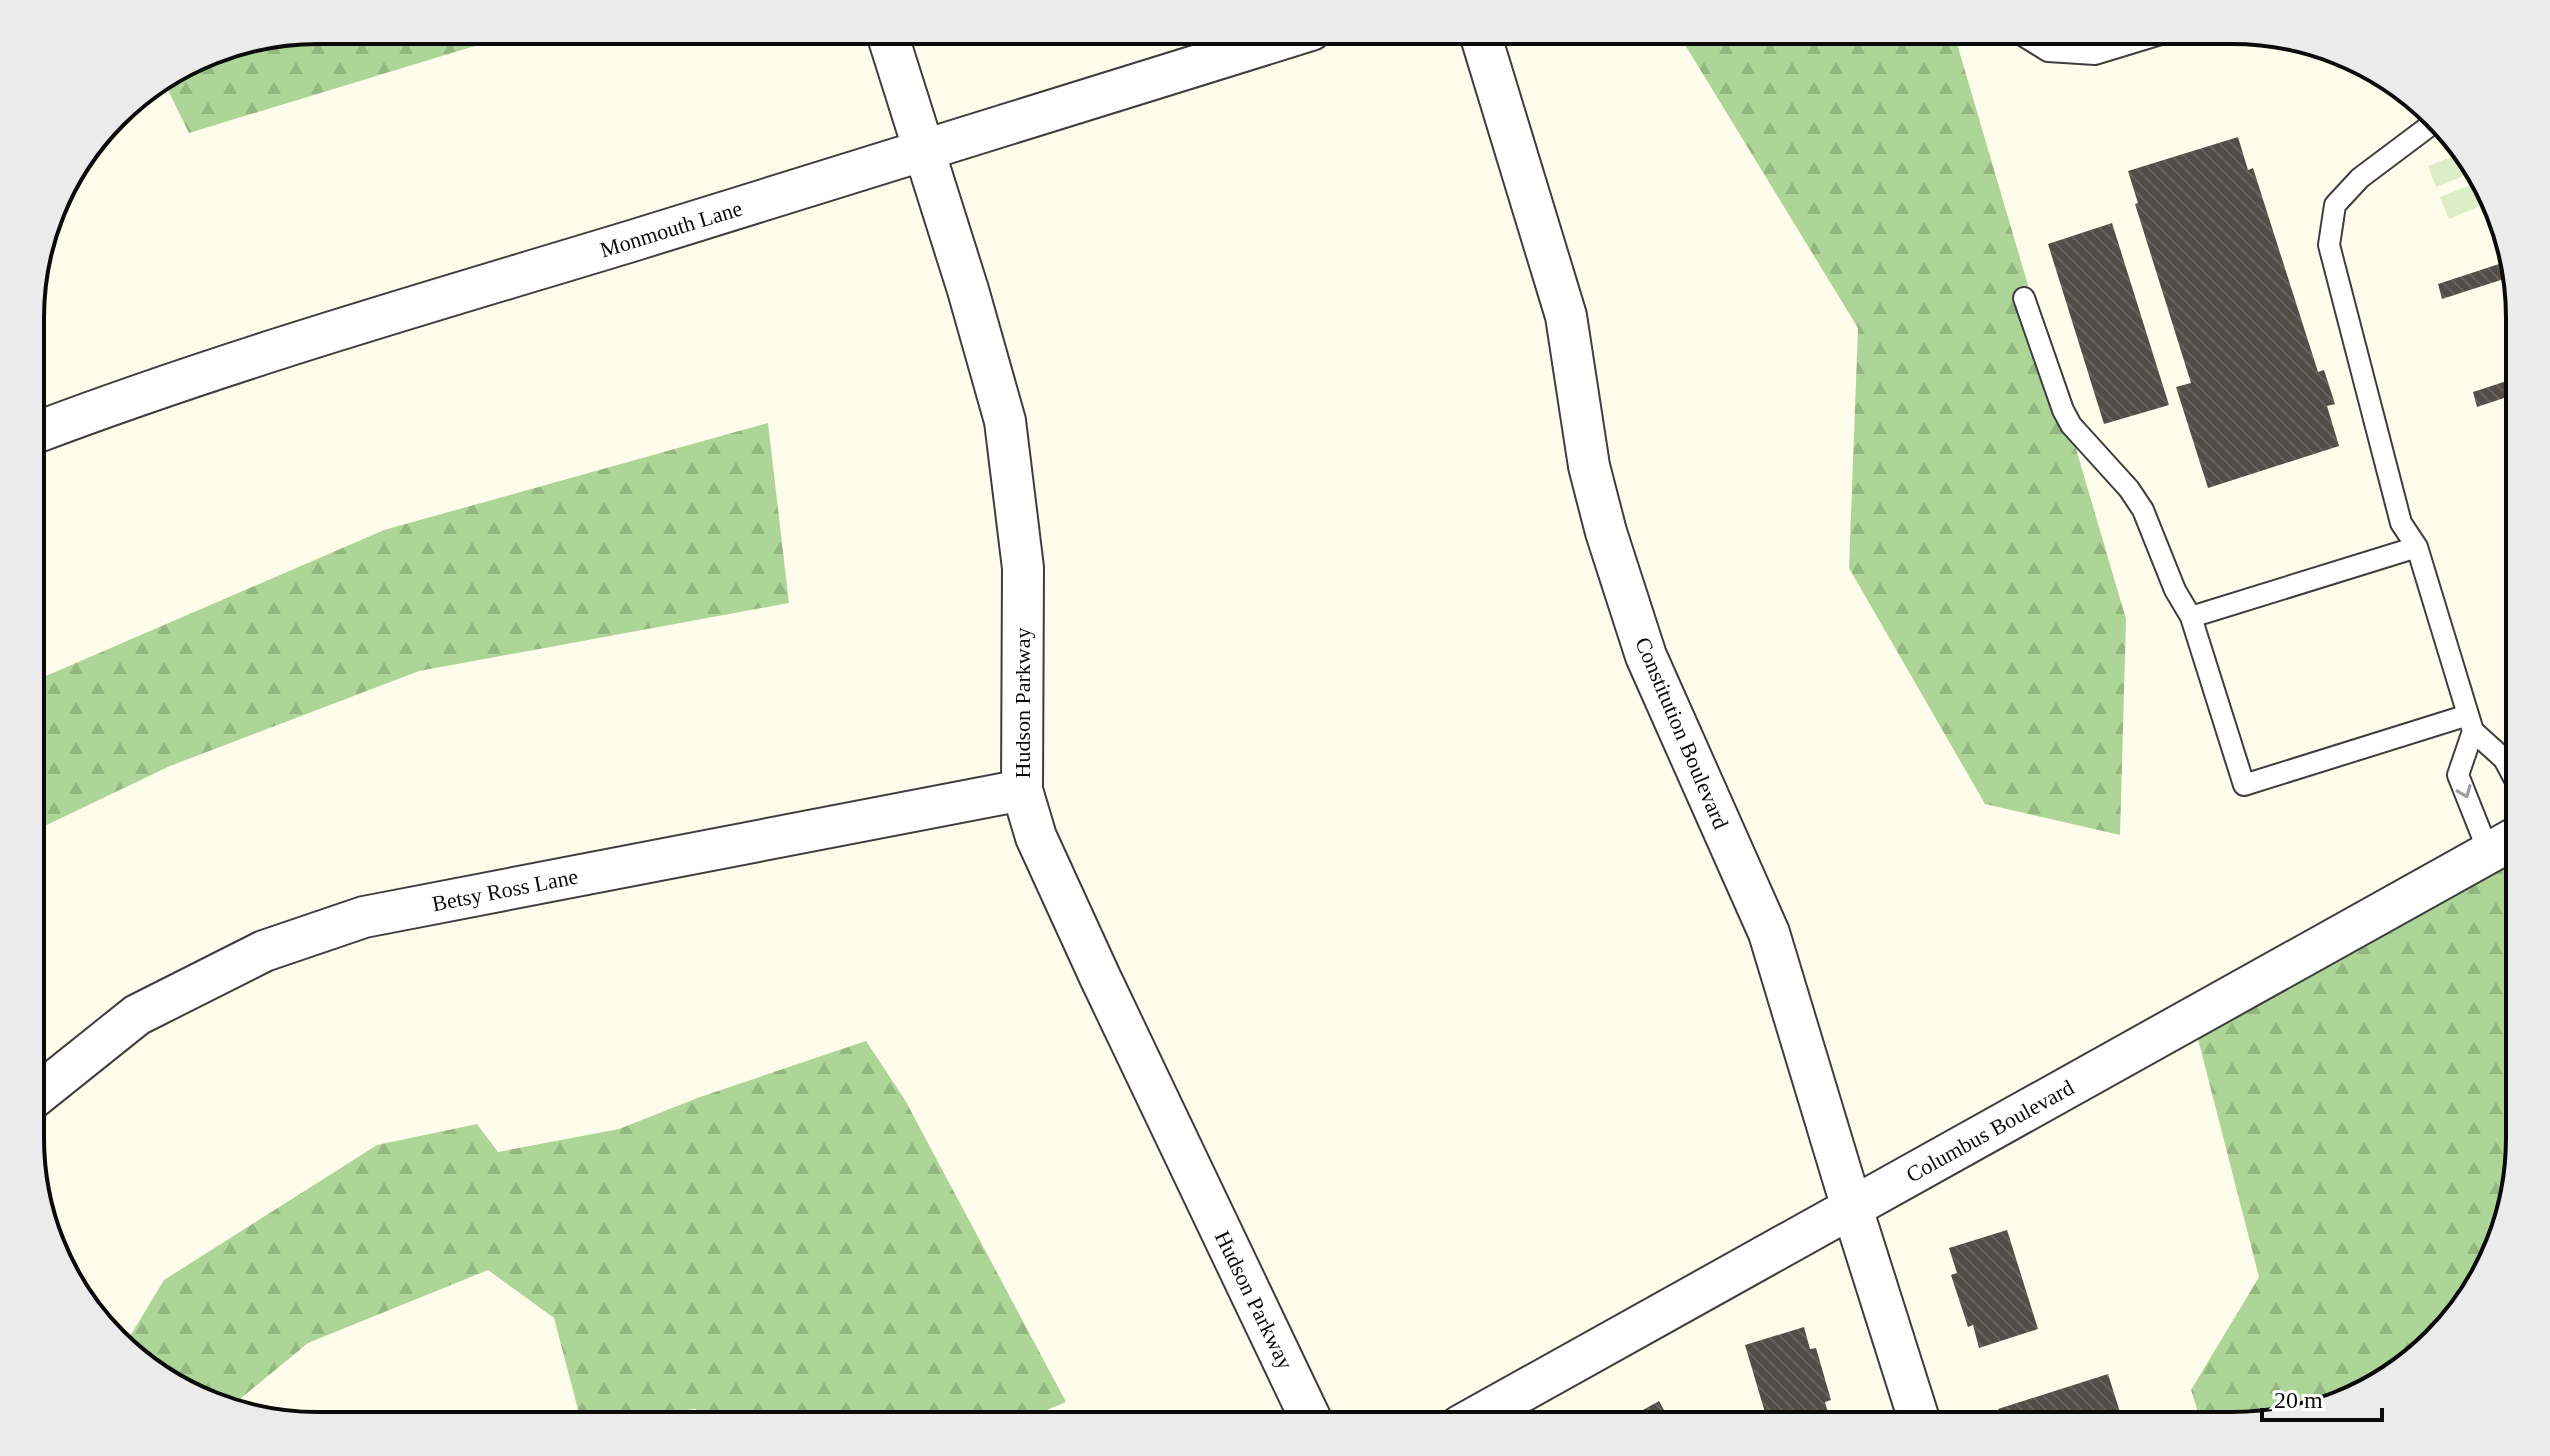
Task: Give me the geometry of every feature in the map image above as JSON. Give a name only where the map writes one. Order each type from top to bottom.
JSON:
[{"type":"street","name":"Constitution Boulevard","points":[[1483,44],[1566,316],[1589,466],[1606,532],[1646,656],[1769,933],[1916,1411]]},
{"type":"street","name":"Hudson Parkway","points":[[891,45],[968,290],[1005,421],[1023,568],[1022,790],[1036,837],[1307,1411]]},
{"type":"street","name":"Monmouth Lane","points":[[44,430],[161,387],[924,153],[1265,45]]},
{"type":"street","name":"Betsy Ross Lane","points":[[44,1089],[137,1015],[264,951],[364,917],[1022,790]]},
{"type":"street","name":"Columbus Boulevard","points":[[1486,1411],[2504,844]]},
{"type":"lane","points":[[2037,44],[2048,51],[2095,54],[2128,44]]},
{"type":"lane","points":[[2428,127],[2360,178],[2335,205],[2329,245],[2401,523],[2417,547],[2470,723],[2505,761]]},
{"type":"lane","points":[[2024,298],[2071,425],[2129,489],[2143,510],[2175,590],[2191,617],[2244,785],[2470,723]]},
{"type":"lane","points":[[2191,617],[2417,547]]},
{"type":"lane","points":[[2470,723],[2458,775],[2504,844]]},
{"type":"green space","points":[[1685,44],[1957,44],[2126,619],[2120,835],[1985,804],[1849,568],[1858,328]]},
{"type":"green space","points":[[300,45],[478,45],[189,133],[168,90],[197,72],[230,59],[264,49]]},
{"type":"green space","points":[[2453,156],[2465,175],[2436,187],[2428,166]]},
{"type":"green space","points":[[2471,185],[2481,206],[2449,219],[2440,197]]},
{"type":"green space","points":[[768,423],[789,603],[419,671],[170,766],[44,826],[44,677],[384,530]]},
{"type":"green space","points":[[2505,855],[2505,1156],[2501,1192],[2485,1243],[2449,1305],[2426,1332],[2399,1355],[2353,1384],[2286,1407],[2198,1411],[2191,1390],[2259,1277],[2198,1039]]},
{"type":"green space","points":[[866,1041],[905,1100],[1066,1402],[1043,1412],[698,1412],[696,1409],[579,1412],[554,1318],[488,1270],[308,1343],[239,1400],[181,1375],[130,1337],[164,1280],[377,1145],[477,1124],[498,1152],[619,1129],[700,1097]]},
{"type":"building","points":[[2238,137],[2248,170],[2253,168],[2318,372],[2324,370],[2335,404],[2327,406],[2339,446],[2208,488],[2176,387],[2191,383],[2135,204],[2138,203],[2128,171]]},
{"type":"building","points":[[2112,223],[2169,405],[2104,424],[2048,244]]},
{"type":"building","points":[[2501,263],[2503,279],[2442,299],[2438,284]]},
{"type":"building","points":[[2505,382],[2505,398],[2477,407],[2473,392]]},
{"type":"building","points":[[2007,1230],[2038,1329],[1979,1348],[1973,1325],[1968,1327],[1951,1275],[1957,1273],[1949,1248]]},
{"type":"building","points":[[1804,1327],[1810,1349],[1816,1348],[1831,1400],[1825,1402],[1828,1411],[1765,1411],[1745,1345]]},
{"type":"building","points":[[2108,1374],[2120,1411],[1999,1411]]},
{"type":"building","points":[[1659,1401],[1665,1411],[1641,1411]]}]
